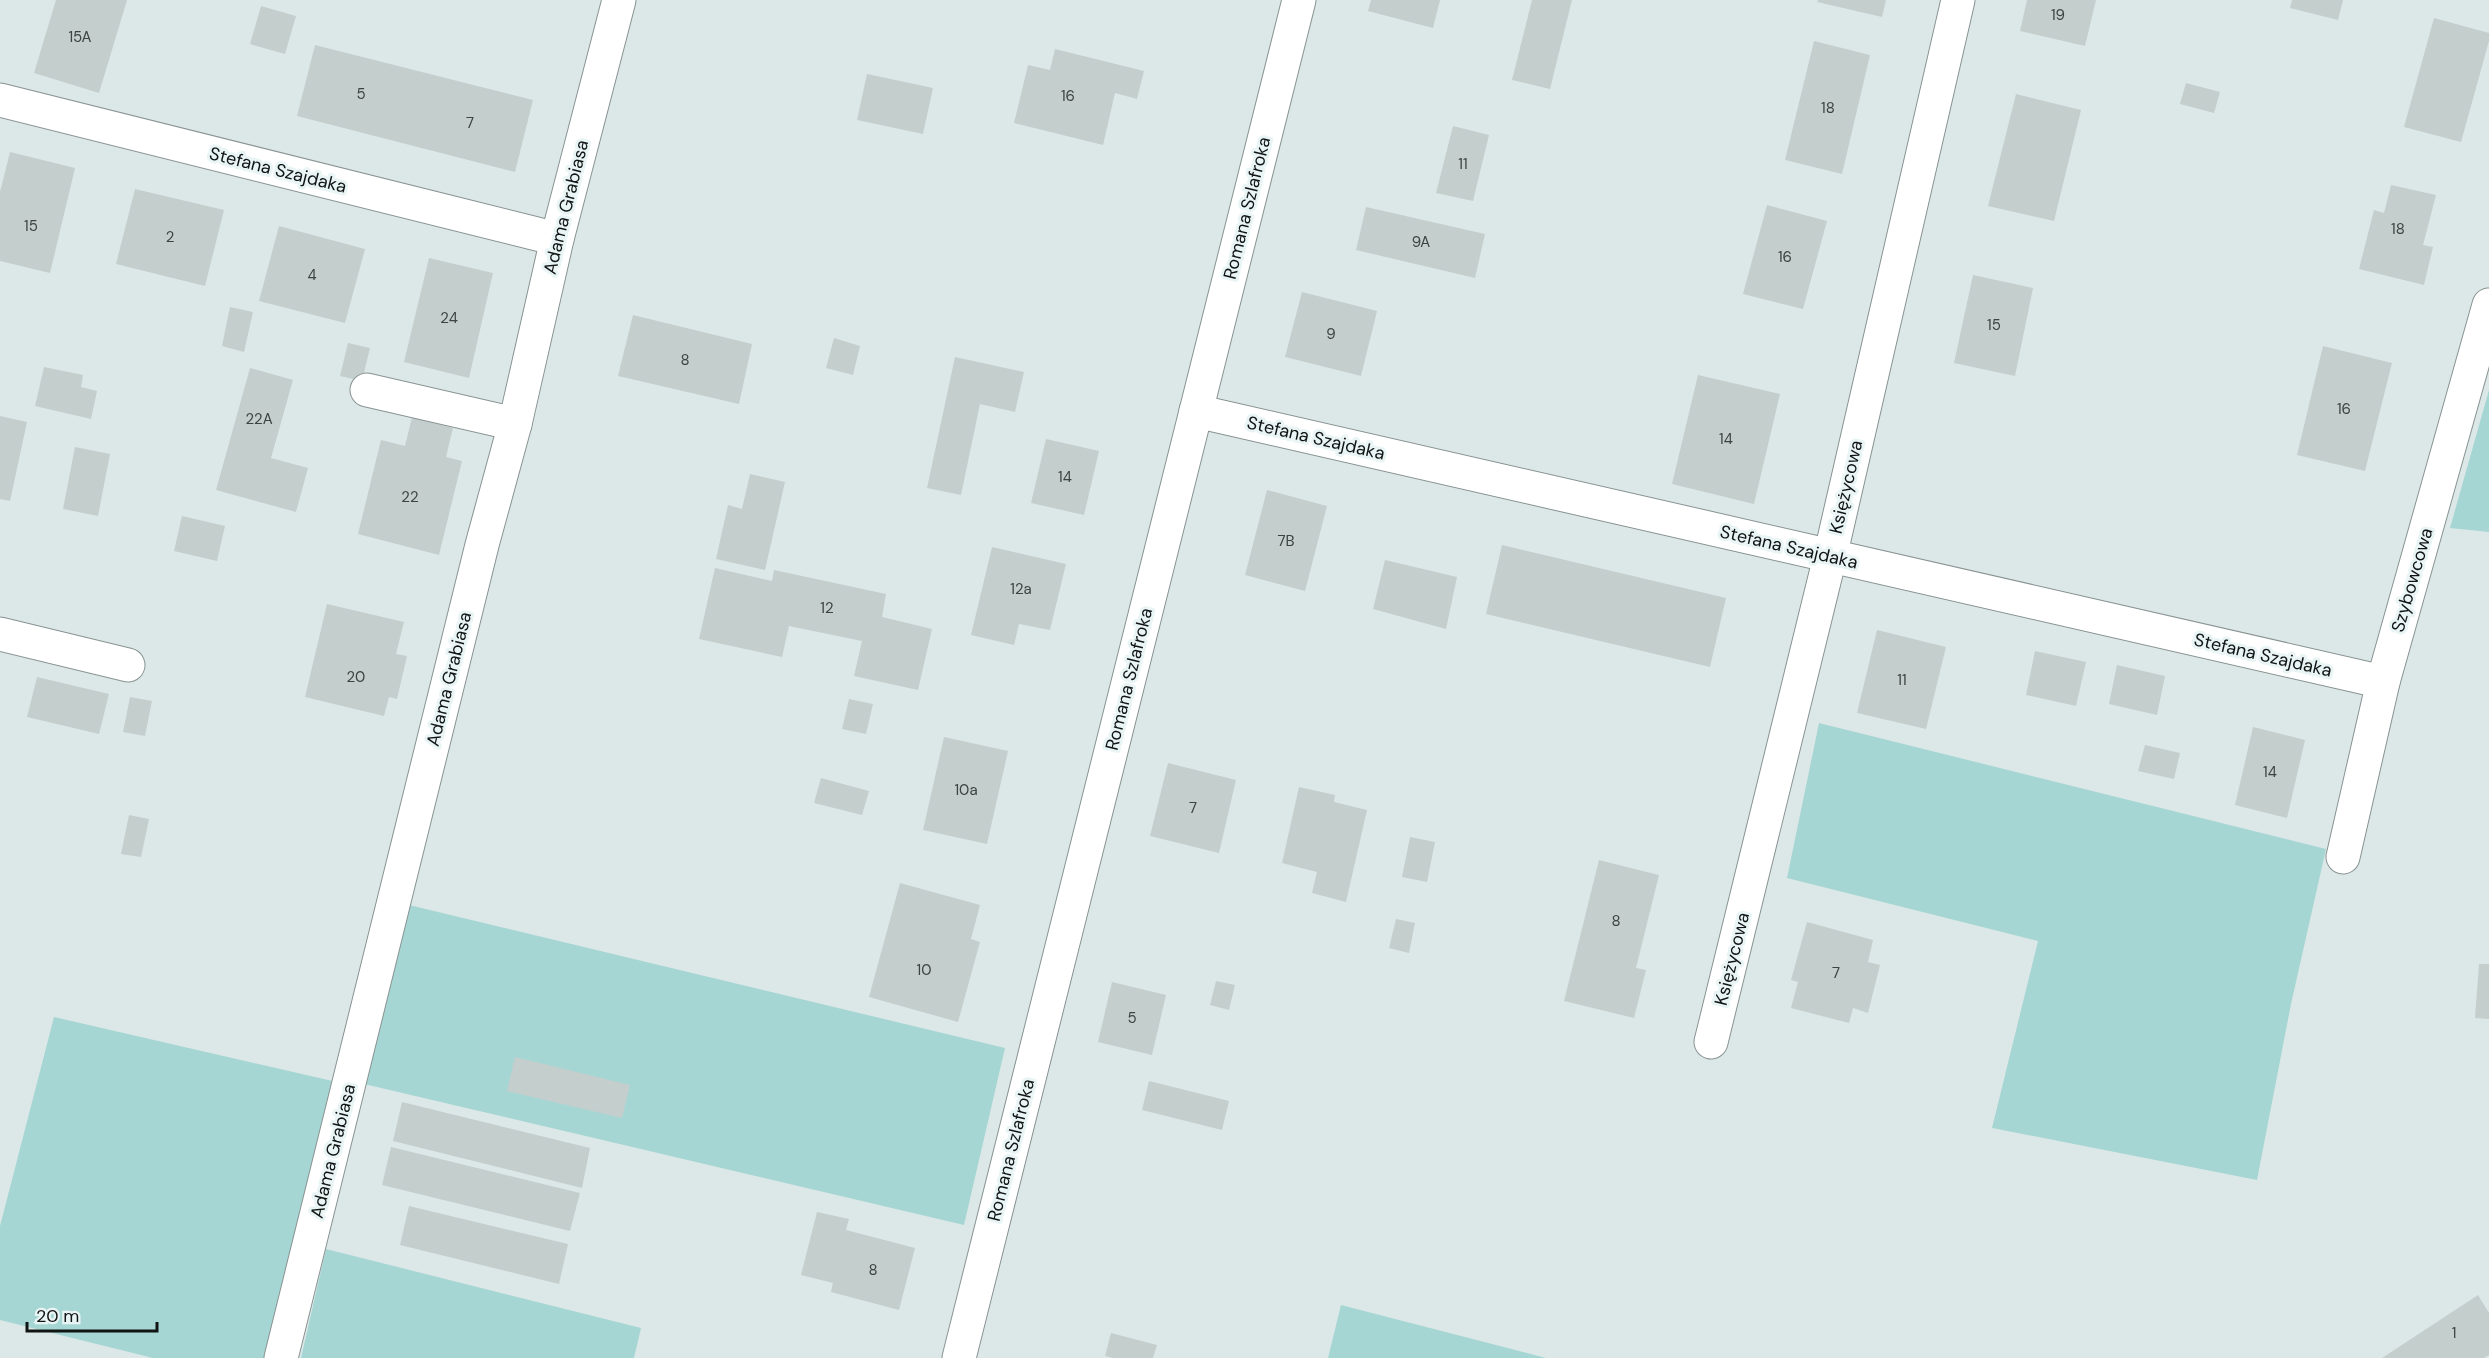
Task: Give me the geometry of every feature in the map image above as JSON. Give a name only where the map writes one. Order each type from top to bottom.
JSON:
[{"type":"street","name":"Adama Grabiasa","points":[[281,1358],[482,545],[515,424],[557,240],[619,0]]},
{"type":"street","name":"Romana Szlafroka","points":[[959,1358],[1299,0]]},
{"type":"street","name":"Księżycowa","points":[[1711,1042],[1830,557],[1958,0]]},
{"type":"street","name":"Stefana Szajdaka","points":[[0,100],[557,240]]},
{"type":"street","name":"Szybowcowa","points":[[2343,857],[2383,682],[2489,305]]},
{"type":"street","points":[[367,390],[515,424]]},
{"type":"street","name":"Stefana Szajdaka","points":[[1196,411],[2383,682]]},
{"type":"street","points":[[0,634],[128,665]]},
{"type":"shaded area","points":[[2489,390],[2489,532],[2450,528]]},
{"type":"shaded area","points":[[1819,723],[2326,849],[2291,1004],[2257,1180],[1992,1128],[2038,941],[1787,878]]},
{"type":"shaded area","points":[[409,905],[1005,1048],[964,1225],[364,1084]]},
{"type":"shaded area","points":[[54,1017],[337,1082],[264,1358],[153,1358],[0,1320],[0,1226]]},
{"type":"shaded area","points":[[326,1249],[641,1328],[634,1358],[301,1358]]},
{"type":"shaded area","points":[[1341,1305],[1546,1358],[1328,1358]]},
{"type":"building","points":[[56,0],[127,0],[99,93],[34,73]]},
{"type":"building","points":[[1371,0],[1440,0],[1433,28],[1368,11]]},
{"type":"building","points":[[1532,0],[1572,0],[1550,89],[1512,80]]},
{"type":"building","points":[[1818,0],[1886,0],[1882,17],[1817,2]]},
{"type":"building","points":[[2027,0],[2096,0],[2085,46],[2020,31]]},
{"type":"building","points":[[2292,0],[2343,0],[2338,20],[2290,8]]},
{"type":"building","points":[[261,6],[296,16],[285,54],[250,44]]},
{"type":"building","points":[[2434,18],[2489,33],[2489,41],[2461,142],[2404,127]]},
{"type":"building","points":[[1814,41],[1870,55],[1842,174],[1785,160]]},
{"type":"building","points":[[315,45],[533,100],[515,172],[297,116]]},
{"type":"building","points":[[1055,49],[1144,71],[1137,99],[1115,93],[1103,145],[1014,123],[1028,65],[1050,70]]},
{"type":"building","points":[[867,74],[933,88],[923,134],[857,120]]},
{"type":"building","points":[[2186,83],[2220,92],[2214,113],[2180,104]]},
{"type":"building","points":[[2016,94],[2081,110],[2054,221],[1988,206]]},
{"type":"building","points":[[1453,126],[1489,135],[1473,201],[1436,193]]},
{"type":"building","points":[[10,152],[75,168],[50,273],[0,261],[0,192]]},
{"type":"building","points":[[2391,185],[2436,195],[2423,245],[2433,247],[2424,285],[2359,269],[2374,210],[2384,213]]},
{"type":"building","points":[[135,189],[224,210],[205,286],[116,264]]},
{"type":"building","points":[[1767,205],[1827,221],[1803,309],[1743,294]]},
{"type":"building","points":[[1366,207],[1485,234],[1475,278],[1356,250]]},
{"type":"building","points":[[279,226],[365,249],[345,323],[259,301]]},
{"type":"building","points":[[429,258],[493,273],[469,378],[404,362]]},
{"type":"building","points":[[1973,275],[2033,288],[2015,376],[1954,363]]},
{"type":"building","points":[[1302,292],[1377,311],[1361,376],[1285,357]]},
{"type":"building","points":[[230,307],[253,312],[244,352],[222,346]]},
{"type":"building","points":[[633,315],[752,344],[739,404],[618,376]]},
{"type":"building","points":[[834,338],[860,346],[853,375],[826,368]]},
{"type":"building","points":[[348,343],[370,348],[362,381],[340,376]]},
{"type":"building","points":[[2323,346],[2392,363],[2365,471],[2297,455]]},
{"type":"building","points":[[955,357],[1024,372],[1015,412],[980,404],[961,495],[927,488]]},
{"type":"building","points":[[44,367],[83,375],[81,387],[97,391],[91,419],[35,406]]},
{"type":"building","points":[[250,368],[293,380],[271,458],[308,468],[296,512],[216,490]]},
{"type":"building","points":[[1698,375],[1780,394],[1754,504],[1672,484]]},
{"type":"building","points":[[0,416],[27,422],[10,501],[0,499]]},
{"type":"building","points":[[412,417],[453,428],[446,457],[462,461],[439,555],[358,534],[381,440],[405,446]]},
{"type":"building","points":[[1046,439],[1099,451],[1084,515],[1031,503]]},
{"type":"building","points":[[75,447],[110,454],[98,516],[63,509]]},
{"type":"building","points":[[750,474],[785,482],[765,570],[716,559],[728,505],[742,509]]},
{"type":"building","points":[[1267,490],[1327,506],[1305,591],[1245,575]]},
{"type":"building","points":[[182,516],[225,526],[217,561],[174,551]]},
{"type":"building","points":[[1502,545],[1726,598],[1710,667],[1486,614]]},
{"type":"building","points":[[992,547],[1066,564],[1050,630],[1019,624],[1014,645],[971,635]]},
{"type":"building","points":[[1385,560],[1457,577],[1446,629],[1373,609]]},
{"type":"building","points":[[715,568],[772,581],[774,570],[886,594],[882,617],[932,629],[918,690],[854,676],[862,641],[789,626],[782,657],[699,639]]},
{"type":"building","points":[[327,604],[404,622],[396,654],[407,656],[397,699],[389,697],[384,716],[305,697]]},
{"type":"building","points":[[1877,630],[1946,647],[1926,729],[1857,713]]},
{"type":"building","points":[[2035,651],[2086,662],[2076,706],[2026,695]]},
{"type":"building","points":[[2117,665],[2165,676],[2157,715],[2109,704]]},
{"type":"building","points":[[37,677],[109,694],[99,734],[27,717]]},
{"type":"building","points":[[130,697],[152,701],[145,736],[123,732]]},
{"type":"building","points":[[849,699],[873,704],[866,734],[842,729]]},
{"type":"building","points":[[2253,727],[2305,740],[2287,818],[2235,805]]},
{"type":"building","points":[[944,737],[1008,751],[987,844],[923,830]]},
{"type":"building","points":[[2145,745],[2180,753],[2174,779],[2138,771]]},
{"type":"building","points":[[1168,763],[1236,780],[1219,853],[1150,836]]},
{"type":"building","points":[[821,778],[869,791],[862,815],[814,803]]},
{"type":"building","points":[[1299,787],[1335,795],[1334,802],[1367,810],[1346,902],[1312,893],[1317,872],[1282,863]]},
{"type":"building","points":[[129,815],[149,819],[141,857],[121,854]]},
{"type":"building","points":[[1410,837],[1435,842],[1427,882],[1402,877]]},
{"type":"building","points":[[1599,860],[1659,875],[1636,968],[1646,970],[1634,1018],[1564,1001]]},
{"type":"building","points":[[900,883],[980,905],[971,939],[980,942],[958,1022],[869,997]]},
{"type":"building","points":[[1396,919],[1415,923],[1409,953],[1389,948]]},
{"type":"building","points":[[1807,922],[1873,940],[1868,962],[1880,965],[1868,1013],[1853,1008],[1849,1023],[1791,1008],[1798,982],[1791,980]]},
{"type":"building","points":[[2479,964],[2489,964],[2489,1019],[2475,1018]]},
{"type":"building","points":[[1216,981],[1235,985],[1229,1010],[1210,1005]]},
{"type":"building","points":[[1112,982],[1166,995],[1152,1055],[1098,1042]]},
{"type":"building","points":[[515,1057],[630,1085],[622,1118],[507,1091]]},
{"type":"building","points":[[1149,1081],[1229,1101],[1222,1130],[1142,1110]]},
{"type":"building","points":[[402,1102],[590,1148],[582,1188],[393,1141]]},
{"type":"building","points":[[391,1147],[580,1193],[570,1231],[382,1185]]},
{"type":"building","points":[[409,1206],[568,1244],[559,1284],[400,1245]]},
{"type":"building","points":[[817,1212],[849,1219],[846,1230],[915,1248],[899,1310],[831,1292],[833,1283],[801,1275]]},
{"type":"building","points":[[2478,1295],[2489,1313],[2489,1355],[2484,1358],[2382,1358]]},
{"type":"building","points":[[1111,1333],[1157,1345],[1153,1358],[1105,1356]]}]
